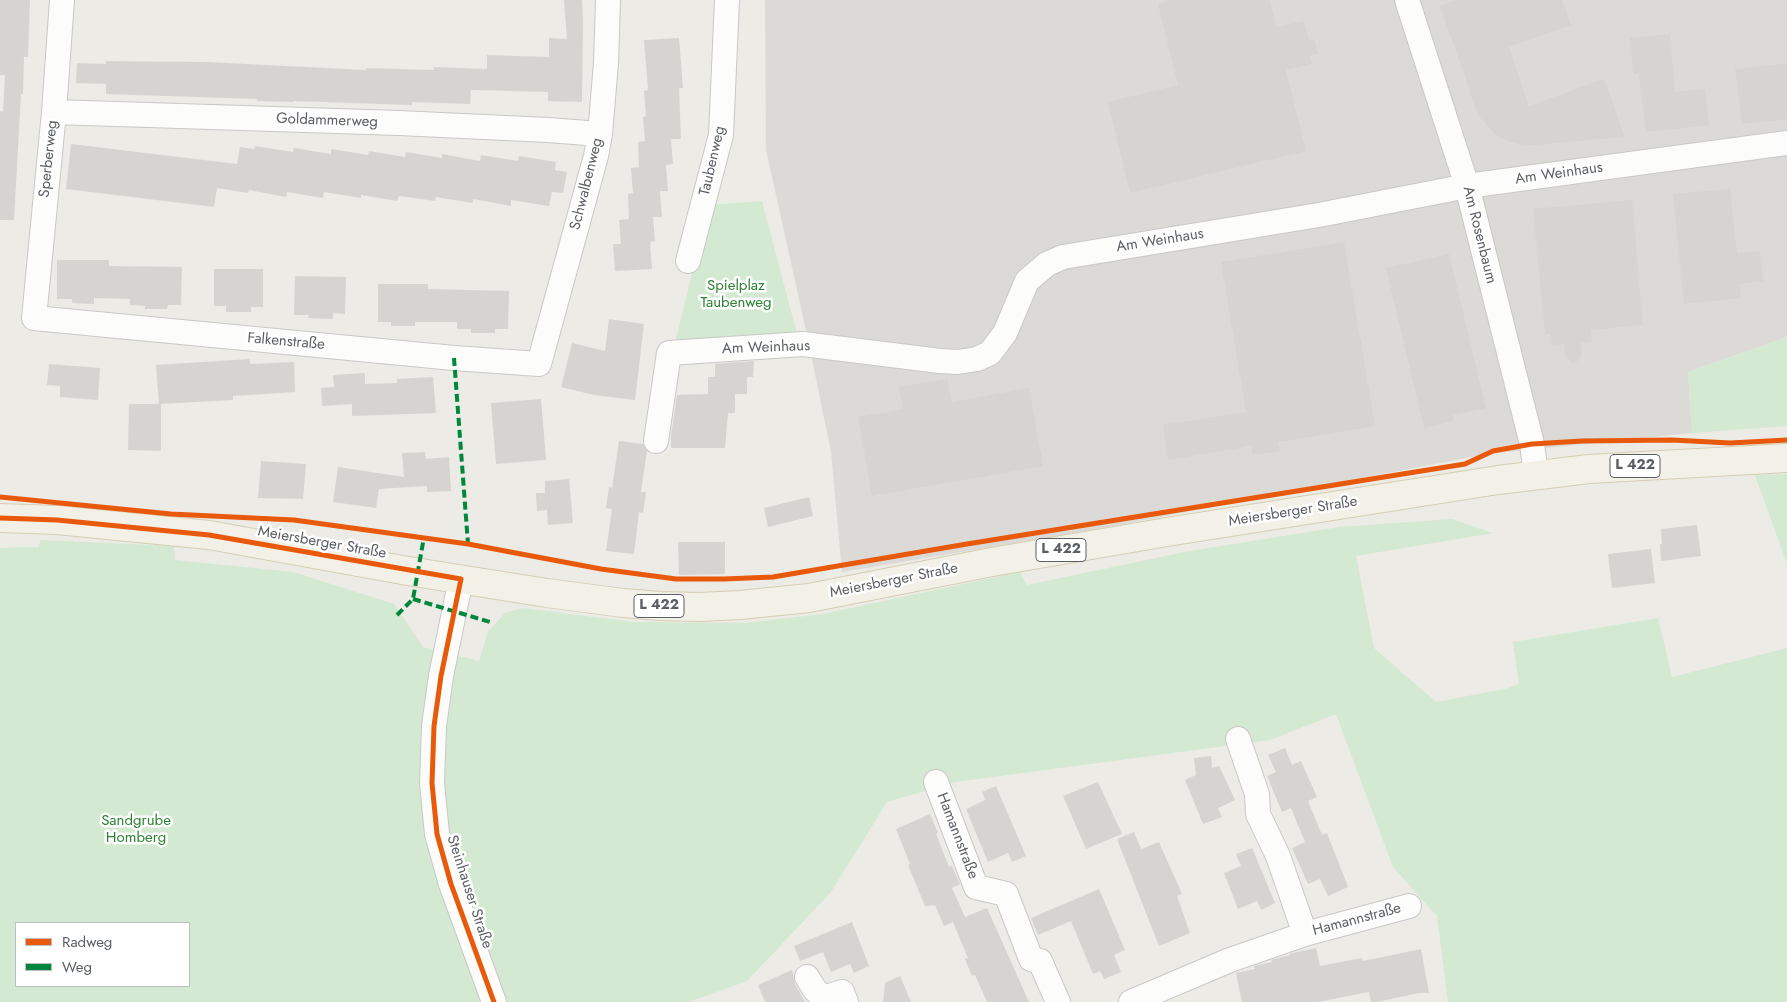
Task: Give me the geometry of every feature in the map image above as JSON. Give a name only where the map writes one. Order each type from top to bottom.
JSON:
[{"type":"main road","name":"Meiersberger Straße","points":[[0,518],[57,520],[209,536],[461,579],[623,603],[660,606],[740,605],[809,598],[992,562],[1536,474],[1787,458]]},
{"type":"street","name":"Sperberweg","points":[[34,318],[54,112],[62,0]]},
{"type":"street","name":"Schwalbenweg","points":[[539,364],[596,156],[600,134],[608,0]]},
{"type":"street","name":"Taubenweg","points":[[688,261],[721,136],[727,0]]},
{"type":"street","name":"Am Rosenbaum","points":[[1406,0],[1467,186],[1532,444],[1536,474]]},
{"type":"street","name":"Goldammerweg","points":[[54,112],[439,125],[600,134]]},
{"type":"street","name":"Am Weinhaus","points":[[656,440],[669,353],[803,344],[940,361],[977,360],[990,353],[1005,333],[1027,281],[1047,264],[1063,257],[1319,215],[1467,186],[1787,144]]},
{"type":"street","name":"Falkenstraße","points":[[34,318],[454,358],[539,364]]},
{"type":"street","name":"Steinhauser Straße","points":[[461,579],[440,684],[434,726],[432,783],[437,834],[451,884],[494,1002]]},
{"type":"street","name":"Hamannstraße","points":[[1238,739],[1258,794],[1258,814],[1278,856],[1305,934]]},
{"type":"street","name":"Hamannstraße","points":[[936,782],[976,887],[1006,894],[1031,959],[1040,961],[1058,1002]]},
{"type":"street","name":"Hamannstraße","points":[[1132,1002],[1158,997],[1230,960],[1305,934],[1408,906]]},
{"type":"street","points":[[808,977],[815,990],[824,998],[842,992],[846,1002]]},
{"type":"shaded area","points":[[765,0],[1787,0],[1787,337],[1688,372],[1692,433],[1487,454],[1087,531],[842,572],[831,452],[766,150]]},
{"type":"green space","name":"Spielplaz Taubenweg","points":[[762,201],[798,338],[674,347],[709,205]]},
{"type":"green space","points":[[1787,337],[1787,426],[1692,433],[1688,372]]},
{"type":"green space","points":[[1787,474],[1787,564],[1755,475]]},
{"type":"green space","name":"Sandgrube Homberg","points":[[1452,519],[1493,533],[1356,556],[1374,648],[1436,702],[1505,689],[1519,684],[1513,642],[1658,618],[1672,677],[1787,648],[1787,1002],[1448,1002],[1437,916],[1393,867],[1336,714],[1270,740],[955,782],[887,802],[831,892],[747,981],[689,1002],[0,1002],[0,548],[39,547],[40,540],[174,546],[175,560],[293,572],[394,604],[423,647],[479,661],[488,632],[505,613],[522,608],[634,622],[745,623],[823,614],[1020,572],[1027,585],[1185,552],[1339,527]]},
{"type":"building","points":[[0,0],[30,0],[28,57],[24,57],[23,94],[21,94],[14,220],[0,220],[0,111],[3,112],[5,75],[0,75]]},
{"type":"building","points":[[564,0],[582,0],[582,102],[548,101],[548,92],[471,90],[470,104],[412,102],[412,105],[257,101],[257,99],[106,94],[106,84],[76,83],[77,63],[106,64],[106,61],[207,62],[366,70],[366,68],[434,70],[434,67],[487,69],[487,55],[549,57],[549,38],[567,39]]},
{"type":"building","points":[[1172,0],[1270,0],[1276,27],[1304,21],[1309,40],[1314,39],[1318,54],[1310,56],[1312,64],[1286,70],[1306,151],[1130,193],[1108,102],[1178,85],[1158,4]]},
{"type":"building","points":[[1458,0],[1562,0],[1571,25],[1509,47],[1529,106],[1604,79],[1625,137],[1523,146],[1505,140],[1494,133],[1478,115],[1440,6]]},
{"type":"building","points":[[1670,34],[1675,92],[1705,89],[1709,125],[1646,132],[1639,74],[1633,74],[1630,38]]},
{"type":"building","points":[[679,38],[683,88],[679,88],[681,139],[671,139],[673,164],[666,165],[668,191],[660,191],[662,217],[653,217],[655,241],[650,242],[652,269],[615,271],[613,244],[621,244],[619,220],[629,219],[628,194],[633,193],[631,168],[639,167],[638,142],[645,141],[643,117],[646,116],[644,91],[648,90],[644,40]]},
{"type":"building","points":[[1787,63],[1787,119],[1742,124],[1735,69]]},
{"type":"building","points":[[71,144],[237,164],[240,147],[254,149],[255,146],[293,152],[294,148],[331,154],[331,149],[368,155],[369,151],[405,157],[406,152],[442,158],[442,154],[480,161],[481,155],[518,161],[519,156],[556,162],[555,170],[567,172],[563,193],[552,192],[549,206],[511,200],[511,206],[473,199],[473,203],[436,197],[435,201],[399,196],[397,201],[361,195],[361,198],[324,192],[323,198],[287,192],[286,197],[249,190],[248,193],[217,188],[214,207],[66,189]]},
{"type":"building","points":[[1730,189],[1737,253],[1760,251],[1763,281],[1740,284],[1741,298],[1684,304],[1673,194]]},
{"type":"building","points":[[1632,200],[1643,325],[1591,330],[1592,342],[1581,343],[1582,355],[1574,365],[1565,355],[1564,344],[1552,346],[1551,334],[1545,334],[1533,209]]},
{"type":"building","points":[[1344,242],[1375,426],[1278,442],[1280,451],[1253,455],[1251,446],[1168,460],[1163,425],[1246,412],[1221,262]]},
{"type":"building","points":[[1449,254],[1486,408],[1453,415],[1454,421],[1424,428],[1386,268]]},
{"type":"building","points":[[57,260],[109,260],[109,266],[182,267],[181,305],[168,305],[167,309],[145,309],[145,306],[130,305],[130,299],[94,298],[94,304],[72,303],[72,299],[57,299]]},
{"type":"building","points":[[214,269],[263,269],[263,307],[251,307],[251,312],[226,312],[226,306],[214,306]]},
{"type":"building","points":[[295,276],[346,277],[345,314],[333,313],[333,319],[308,318],[309,315],[294,315]]},
{"type":"building","points":[[378,284],[428,284],[428,289],[509,291],[508,329],[495,329],[495,333],[471,333],[471,329],[457,329],[457,322],[415,322],[415,326],[391,326],[391,322],[378,322]]},
{"type":"building","points":[[609,319],[644,324],[635,400],[594,395],[561,387],[572,343],[605,351]]},
{"type":"building","points":[[250,359],[250,364],[294,362],[295,392],[233,396],[233,400],[161,404],[161,451],[128,450],[129,404],[159,404],[156,365]]},
{"type":"building","points":[[754,361],[753,377],[747,377],[747,394],[735,394],[735,413],[728,413],[725,448],[671,448],[677,395],[708,394],[708,377],[715,377],[715,364]]},
{"type":"building","points":[[49,364],[100,368],[98,400],[60,397],[60,386],[47,385]]},
{"type":"building","points":[[365,373],[365,384],[397,383],[397,379],[433,377],[436,413],[352,416],[352,404],[322,406],[321,388],[334,387],[333,375]]},
{"type":"building","points":[[947,379],[952,402],[1029,388],[1043,466],[872,496],[858,417],[903,409],[899,387]]},
{"type":"building","points":[[541,399],[546,460],[496,464],[491,403]]},
{"type":"building","points":[[619,441],[643,444],[647,451],[641,492],[646,492],[643,513],[639,512],[634,554],[606,551],[612,509],[606,508],[609,487],[612,488]]},
{"type":"building","points":[[425,452],[426,459],[449,457],[451,491],[427,492],[427,486],[379,489],[376,508],[333,502],[338,467],[404,477],[402,453]]},
{"type":"building","points":[[261,461],[306,464],[303,499],[258,498]]},
{"type":"building","points":[[569,479],[573,523],[548,525],[547,510],[537,511],[536,493],[545,493],[545,481]]},
{"type":"building","points":[[809,497],[813,516],[768,527],[764,508]]},
{"type":"building","points":[[1697,525],[1701,556],[1661,561],[1661,529]]},
{"type":"building","points":[[678,542],[725,542],[725,574],[679,575]]},
{"type":"building","points":[[1651,549],[1655,583],[1612,588],[1608,554]]},
{"type":"building","points":[[1285,748],[1292,765],[1301,761],[1317,797],[1308,801],[1322,835],[1327,833],[1348,887],[1328,896],[1320,879],[1308,884],[1292,848],[1305,842],[1291,808],[1282,812],[1267,776],[1276,772],[1268,755]]},
{"type":"building","points":[[1211,756],[1212,768],[1219,766],[1235,800],[1218,808],[1222,817],[1203,824],[1185,780],[1196,775],[1194,758]]},
{"type":"building","points":[[1098,782],[1122,834],[1086,849],[1063,796]]},
{"type":"building","points":[[996,786],[1026,856],[1012,862],[1008,853],[988,862],[966,809],[985,800],[982,792]]},
{"type":"building","points":[[930,814],[949,867],[952,866],[960,884],[952,888],[965,917],[987,908],[1029,1002],[987,1002],[975,975],[972,976],[965,959],[968,958],[953,922],[944,926],[935,905],[925,906],[896,829]]},
{"type":"building","points":[[1134,832],[1141,849],[1159,842],[1182,894],[1177,896],[1190,933],[1159,946],[1117,839]]},
{"type":"building","points":[[1252,848],[1275,903],[1261,910],[1257,901],[1238,909],[1224,873],[1241,866],[1236,854]]},
{"type":"building","points":[[1099,889],[1125,950],[1114,955],[1121,972],[1104,979],[1100,971],[1093,974],[1071,921],[1038,935],[1031,918]]},
{"type":"building","points":[[852,922],[869,966],[854,973],[850,964],[831,972],[823,952],[800,961],[794,946]]},
{"type":"building","points":[[1316,948],[1320,966],[1362,958],[1363,961],[1421,949],[1429,993],[1419,993],[1377,1002],[1371,1002],[1369,992],[1318,1002],[1242,1002],[1236,973],[1255,969],[1254,966],[1272,962],[1271,960],[1293,953]]},
{"type":"building","points":[[792,970],[795,984],[805,1002],[765,1002],[758,985]]},
{"type":"building","points":[[900,976],[911,1002],[883,1002],[885,983]]},
{"type":"marked path","points":[[454,358],[468,544]]},
{"type":"marked path","points":[[397,615],[413,599],[424,537]]},
{"type":"marked path","points":[[413,599],[490,622]]},
{"type":"cycle path","points":[[0,497],[171,514],[294,520],[468,544],[601,569],[676,579],[724,579],[773,577],[1465,464],[1493,451],[1532,444],[1582,441],[1672,440],[1730,443],[1787,440]]},
{"type":"cycle path","points":[[0,518],[57,520],[209,535],[461,579],[441,676],[434,726],[432,783],[437,834],[451,884],[494,1002]]}]
